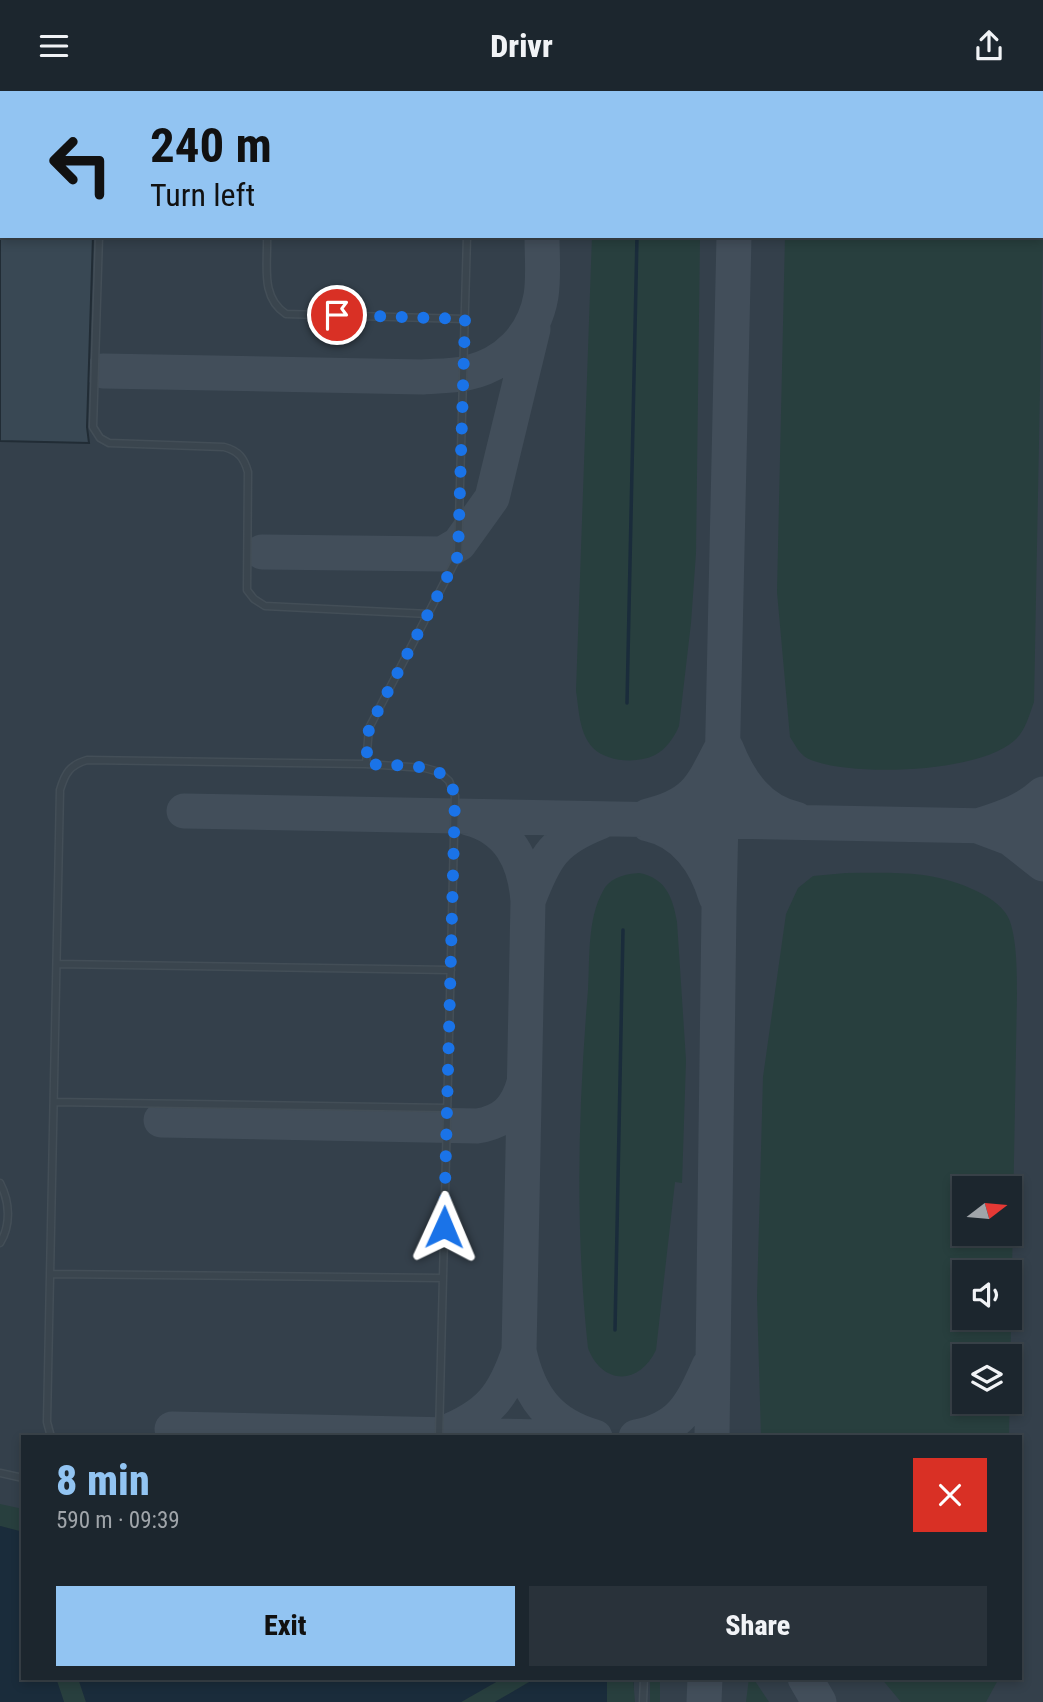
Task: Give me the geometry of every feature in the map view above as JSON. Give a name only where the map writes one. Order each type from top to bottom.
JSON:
[{"type":"lane","points":[[99,238],[93,428],[100,437],[109,443],[224,447],[236,450],[245,460],[248,472],[247,590],[265,606],[429,614]]},
{"type":"lane","points":[[267,238],[268,292],[275,306],[286,314],[465,319]]},
{"type":"lane","points":[[366,764],[369,728],[458,556],[467,238]]},
{"type":"lane","points":[[50,1435],[47,1422],[60,790],[64,774],[75,764],[88,759],[366,764],[425,768],[439,772],[449,781],[455,796],[439,1435]]},
{"type":"lane","points":[[57,964],[451,970]]},
{"type":"lane","points":[[54,1102],[447,1108]]},
{"type":"lane","points":[[0,1183],[8,1208],[8,1226],[0,1243]]},
{"type":"lane","points":[[50,1274],[443,1278]]},
{"type":"lane","points":[[0,1473],[21,1478]]},
{"type":"lane","points":[[643,1702],[644,1680]]},
{"type":"shaded area","points":[[0,238],[1043,238],[1043,1702],[633,1702],[634,1680],[1022,1680],[1022,1435],[21,1435],[21,1513],[0,1508]]},
{"type":"shaded area","points":[[0,1526],[21,1531],[21,1680],[57,1680],[64,1702],[0,1702]]},
{"type":"shaded area","points":[[79,1680],[500,1680],[461,1702],[86,1702]]},
{"type":"shaded area","points":[[533,1680],[607,1680],[607,1702],[495,1702]]},
{"type":"green space","points":[[592,238],[700,238],[696,553],[679,726],[675,735],[659,753],[640,760],[614,759],[599,753],[588,742],[582,728],[576,691]]},
{"type":"green space","points":[[785,238],[1043,238],[1034,702],[1024,728],[1015,740],[998,751],[974,759],[916,769],[856,769],[807,758],[790,737],[777,592]]},
{"type":"green space","points":[[639,873],[656,879],[667,890],[677,922],[686,1060],[682,1183],[675,1182],[656,1350],[640,1370],[621,1376],[602,1369],[588,1348],[581,1259],[580,1125],[590,939],[594,914],[603,891],[610,882],[624,875]]},
{"type":"green space","points":[[894,873],[945,879],[970,888],[993,901],[1008,917],[1016,954],[1017,993],[1014,1176],[952,1176],[952,1246],[1012,1246],[1012,1260],[952,1260],[952,1330],[1011,1330],[1011,1344],[952,1344],[952,1414],[1010,1414],[1009,1435],[761,1435],[757,1297],[763,1077],[786,914],[798,888],[813,876]]},
{"type":"green space","points":[[0,1504],[21,1509],[21,1531],[0,1526]]},
{"type":"green space","points":[[57,1680],[79,1680],[86,1702],[64,1702]]},
{"type":"green space","points":[[500,1680],[533,1680],[495,1702],[461,1702]]},
{"type":"green space","points":[[607,1680],[633,1680],[635,1702],[607,1702]]},
{"type":"green space","points":[[650,1680],[660,1680],[660,1702],[650,1702]]},
{"type":"green space","points":[[749,1680],[754,1680],[769,1702],[746,1702]]},
{"type":"green space","points":[[883,1680],[998,1680],[986,1702],[901,1702]]},
{"type":"building","points":[[0,238],[93,238],[87,427],[89,443],[0,441]]},
{"type":"waterway","points":[[627,703],[637,238]]},
{"type":"waterway","points":[[615,1330],[623,930]]},
{"type":"taxiway","points":[[103,371],[423,377],[462,374],[481,369],[506,355],[525,336],[532,324],[542,289],[542,238]]},
{"type":"taxiway","points":[[712,1435],[719,908],[734,238]]},
{"type":"taxiway","points":[[262,552],[442,554],[459,544],[492,498],[533,329]]},
{"type":"taxiway","points":[[726,748],[737,772],[752,793],[771,809],[796,819]]},
{"type":"taxiway","points":[[648,816],[664,812],[694,793],[721,749]]},
{"type":"taxiway","points":[[1043,794],[1021,809],[978,826],[1010,838],[1043,864]]},
{"type":"taxiway","points":[[184,811],[1043,827]]},
{"type":"taxiway","points":[[468,818],[494,830],[512,848],[523,873],[528,901],[519,1351],[529,1382],[544,1406],[565,1424],[590,1435]]},
{"type":"taxiway","points":[[528,901],[540,872],[553,851],[572,836],[600,822]]},
{"type":"taxiway","points":[[648,824],[673,834],[692,851],[706,872],[716,897]]},
{"type":"taxiway","points":[[161,1120],[477,1126],[495,1121],[508,1112],[518,1100],[524,1083]]},
{"type":"taxiway","points":[[444,1433],[473,1419],[493,1402],[501,1392],[519,1351]]},
{"type":"taxiway","points":[[644,1435],[664,1428],[683,1413],[709,1366]]},
{"type":"taxiway","points":[[172,1429],[451,1435]]},
{"type":"taxiway","points":[[704,1702],[705,1680]]},
{"type":"taxiway","points":[[806,1680],[819,1702]]},
{"type":"route","points":[[337,315],[465,319],[458,556],[369,728],[366,764],[425,768],[439,772],[449,781],[455,796],[444,1227]]}]
